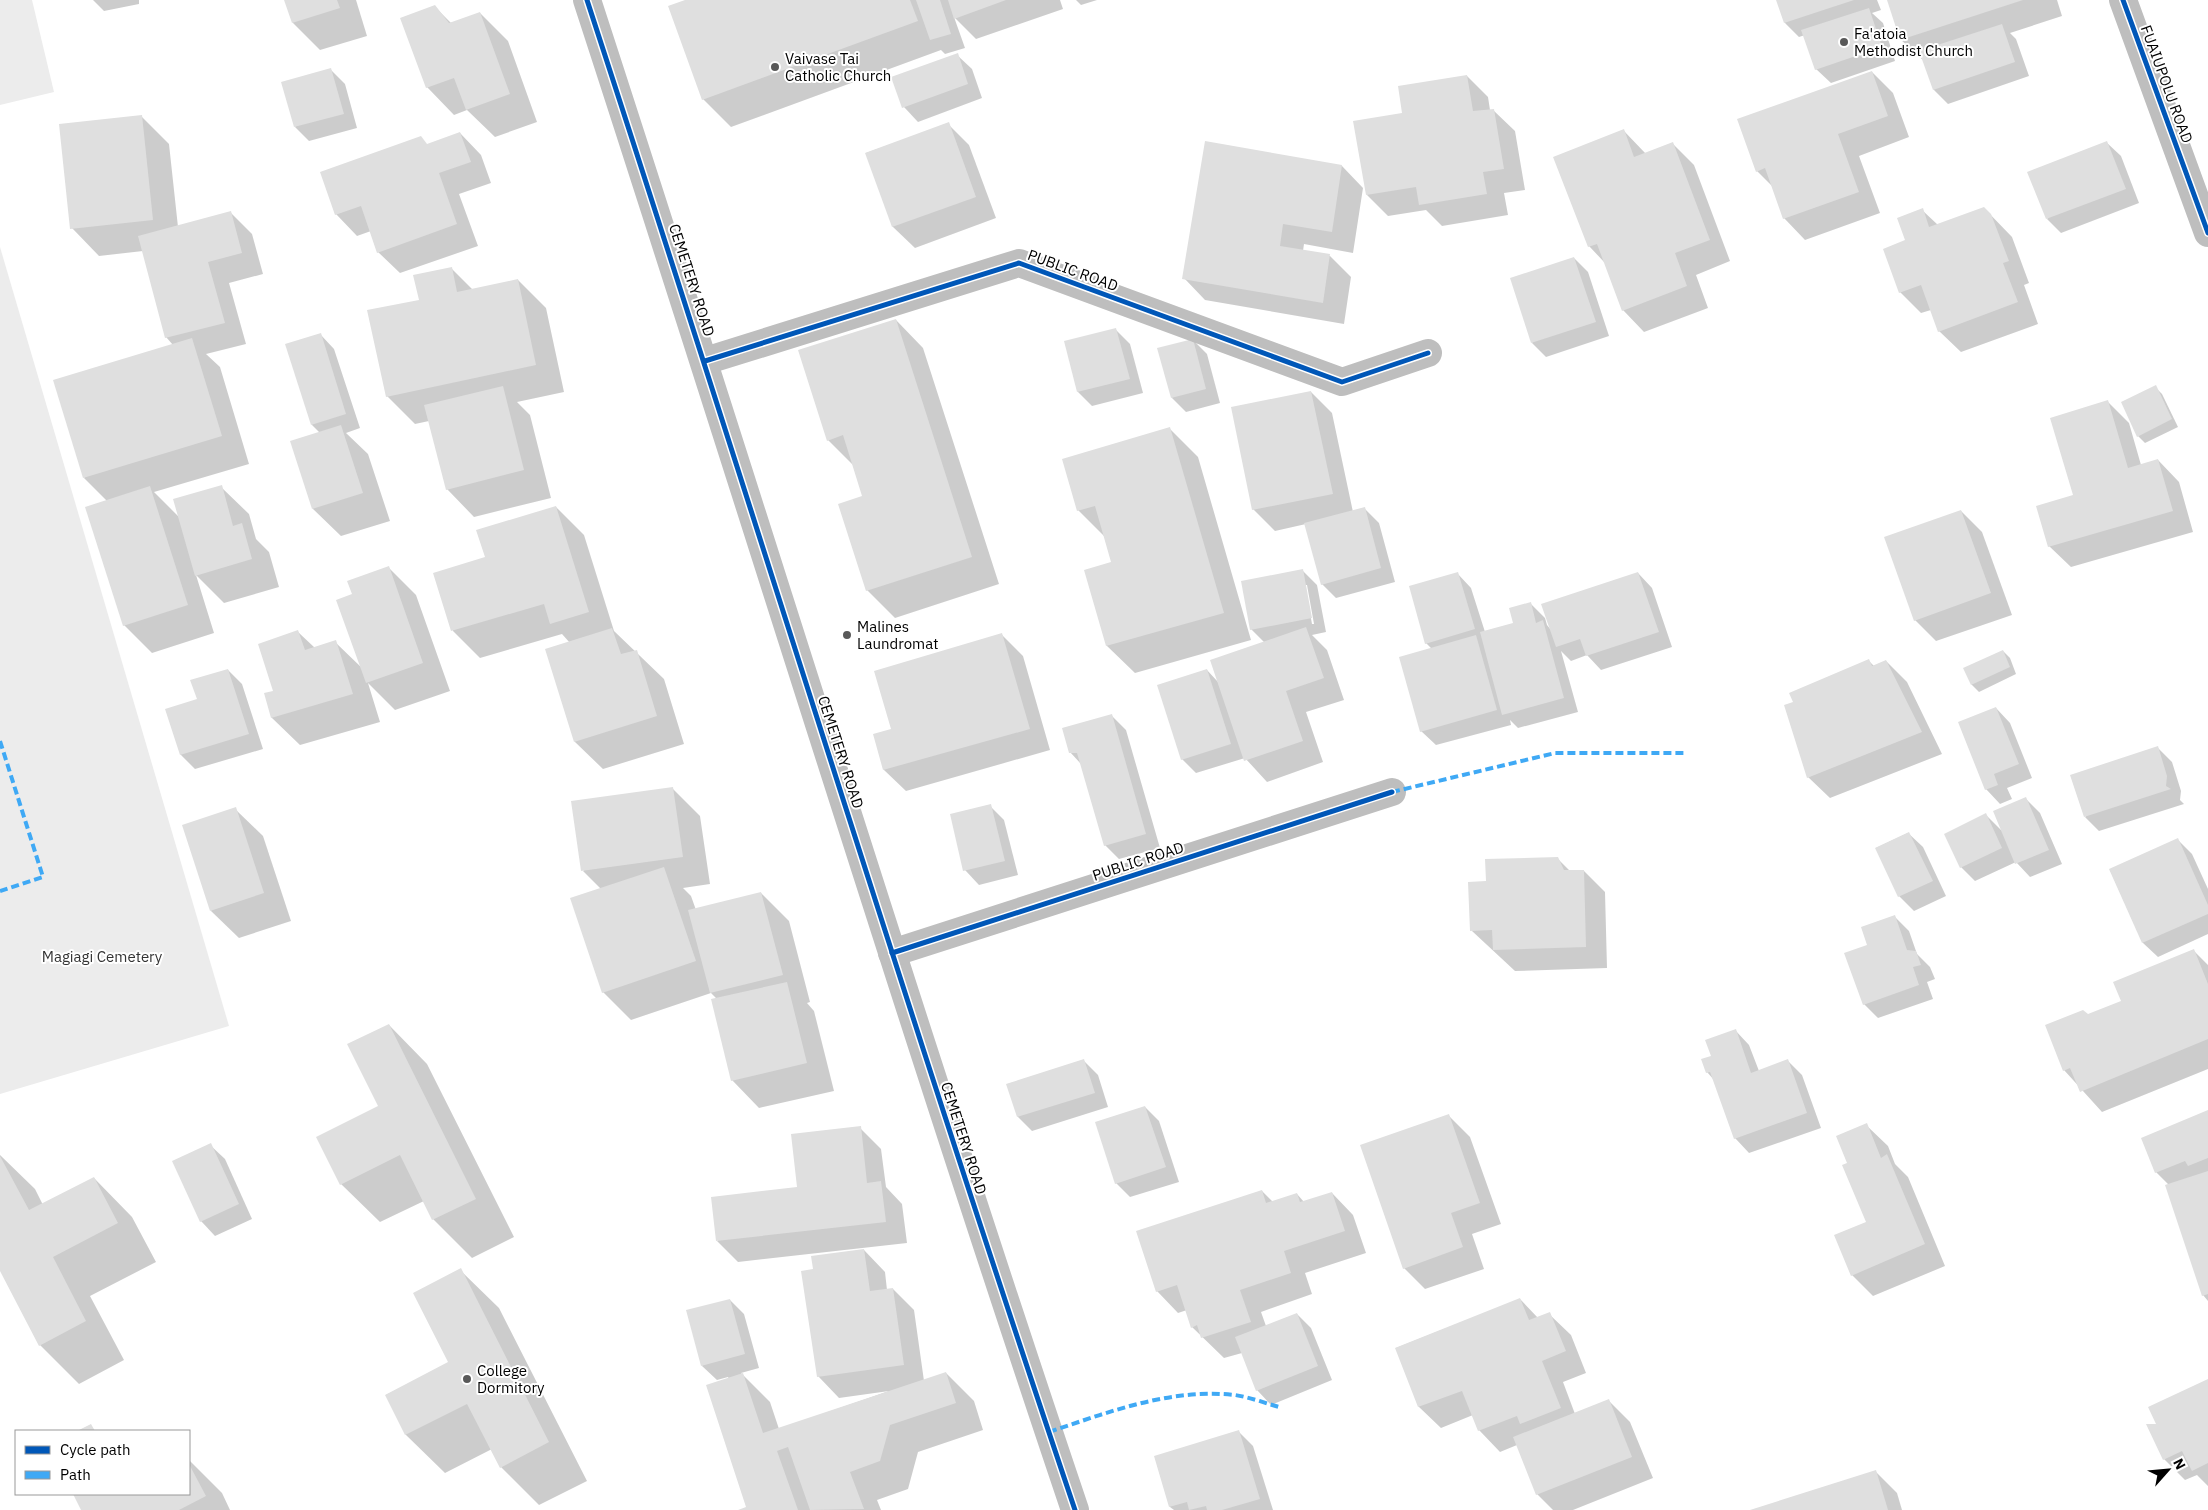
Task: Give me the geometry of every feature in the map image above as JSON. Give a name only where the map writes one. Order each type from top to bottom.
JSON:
[{"type":"street","name":"CEMETERY ROAD","points":[[587,0],[705,361],[983,1237],[1075,1510]]},
{"type":"street","name":"FUAIUPOLU ROAD","points":[[2123,0],[2208,233]]},
{"type":"street","name":"PUBLIC ROAD","points":[[705,361],[1019,263],[1342,382],[1428,353]]},
{"type":"street","name":"PUBLIC ROAD","points":[[892,953],[1392,792]]},
{"type":"green space","points":[[0,0],[32,0],[54,92],[0,105]]},
{"type":"green space","name":"Magiagi Cemetery","points":[[0,247],[229,1026],[0,1094]]},
{"type":"building","points":[[284,0],[337,0],[340,8],[292,23]]},
{"type":"building","points":[[685,0],[910,0],[918,21],[702,100],[668,6]]},
{"type":"building","points":[[916,0],[940,0],[951,34],[930,40]]},
{"type":"building","points":[[948,0],[1006,0],[954,19]]},
{"type":"building","points":[[1776,0],[1854,0],[1784,23]]},
{"type":"building","points":[[1887,0],[2023,0],[1900,40]]},
{"type":"building","points":[[435,5],[449,23],[480,12],[510,94],[466,110],[454,78],[426,88],[400,18]]},
{"type":"building","points":[[1869,8],[1882,47],[1815,70],[1801,30]]},
{"type":"building","points":[[2002,24],[2015,62],[1933,90],[1919,51]]},
{"type":"building","points":[[958,53],[968,84],[902,108],[891,77]]},
{"type":"building","points":[[331,68],[344,114],[294,127],[281,82]]},
{"type":"building","points":[[1872,71],[1888,116],[1838,134],[1859,192],[1783,219],[1765,168],[1756,172],[1737,119]]},
{"type":"building","points":[[1467,75],[1473,111],[1494,109],[1504,169],[1483,172],[1487,194],[1419,205],[1416,187],[1366,195],[1353,121],[1402,113],[1398,86]]},
{"type":"building","points":[[142,115],[153,220],[70,229],[59,124]]},
{"type":"building","points":[[949,122],[976,197],[892,227],[865,153]]},
{"type":"building","points":[[1624,129],[1634,157],[1673,142],[1710,240],[1675,253],[1687,286],[1622,311],[1597,244],[1588,247],[1553,157]]},
{"type":"building","points":[[460,132],[471,162],[439,173],[457,224],[377,253],[361,206],[335,215],[320,172],[421,136],[427,144]]},
{"type":"building","points":[[1205,141],[1342,165],[1332,232],[1283,224],[1280,246],[1330,254],[1323,303],[1182,279]]},
{"type":"building","points":[[2107,141],[2126,189],[2046,219],[2027,172]]},
{"type":"building","points":[[1984,207],[1991,214],[2009,261],[2003,263],[2018,302],[1938,332],[1921,285],[1899,293],[1883,249],[1905,240],[1897,218],[1923,208],[1929,227]]},
{"type":"building","points":[[231,211],[242,253],[208,262],[225,323],[165,338],[138,236]]},
{"type":"building","points":[[1574,257],[1596,322],[1531,343],[1510,278]]},
{"type":"building","points":[[452,267],[457,292],[518,279],[536,365],[386,397],[367,310],[419,300],[413,275]]},
{"type":"building","points":[[896,319],[972,557],[866,591],[838,504],[862,496],[843,435],[827,441],[798,350]]},
{"type":"building","points":[[1116,328],[1130,379],[1077,392],[1064,341]]},
{"type":"building","points":[[321,333],[346,414],[311,425],[285,344]]},
{"type":"building","points":[[192,338],[222,436],[83,478],[53,380]]},
{"type":"building","points":[[1193,339],[1206,389],[1171,398],[1157,348]]},
{"type":"building","points":[[2156,385],[2172,419],[2137,437],[2121,402]]},
{"type":"building","points":[[503,386],[524,470],[446,490],[424,405]]},
{"type":"building","points":[[1311,391],[1333,494],[1252,510],[1231,407]]},
{"type":"building","points":[[2108,400],[2128,468],[2158,459],[2173,511],[2048,547],[2036,506],[2073,495],[2050,418]]},
{"type":"building","points":[[341,425],[363,493],[312,509],[290,441]]},
{"type":"building","points":[[1170,427],[1224,613],[1106,646],[1084,570],[1111,562],[1095,506],[1077,511],[1062,459]]},
{"type":"building","points":[[222,485],[233,526],[242,523],[252,559],[195,576],[173,499]]},
{"type":"building","points":[[150,486],[188,605],[123,626],[85,507]]},
{"type":"building","points":[[556,506],[589,612],[550,624],[544,604],[451,631],[433,573],[485,557],[476,530]]},
{"type":"building","points":[[1365,507],[1381,568],[1321,585],[1304,523]]},
{"type":"building","points":[[1961,510],[1991,593],[1914,621],[1884,537]]},
{"type":"building","points":[[389,566],[423,663],[366,683],[336,600],[352,594],[347,581]]},
{"type":"building","points":[[1303,569],[1312,618],[1250,630],[1241,581]]},
{"type":"building","points":[[1458,572],[1475,629],[1425,644],[1409,586]]},
{"type":"building","points":[[1638,572],[1659,632],[1586,656],[1580,639],[1556,647],[1541,604]]},
{"type":"building","points":[[1531,602],[1536,623],[1543,620],[1564,698],[1502,715],[1480,632],[1513,623],[1509,608]]},
{"type":"building","points":[[1306,627],[1324,678],[1286,691],[1303,741],[1244,761],[1210,660]]},
{"type":"building","points":[[612,628],[621,654],[637,650],[657,716],[574,742],[545,649]]},
{"type":"building","points":[[298,630],[305,650],[336,640],[353,694],[271,718],[264,693],[273,691],[258,644]]},
{"type":"building","points":[[1002,633],[1030,729],[883,770],[873,734],[891,729],[874,671]]},
{"type":"building","points":[[1476,635],[1497,710],[1420,732],[1399,657]]},
{"type":"building","points":[[2003,650],[2010,667],[1971,685],[1963,668]]},
{"type":"building","points":[[1869,659],[1872,666],[1886,660],[1922,732],[1807,778],[1784,705],[1793,702],[1789,693]]},
{"type":"building","points":[[228,669],[249,734],[180,755],[165,709],[197,699],[190,680]]},
{"type":"building","points":[[1207,669],[1231,744],[1181,760],[1157,685]]},
{"type":"building","points":[[1996,707],[2019,764],[1994,774],[1998,785],[1985,790],[1958,722]]},
{"type":"building","points":[[1112,714],[1146,834],[1104,846],[1077,753],[1069,753],[1062,728]]},
{"type":"building","points":[[2158,746],[2167,776],[2166,786],[2171,789],[2084,817],[2070,775]]},
{"type":"building","points":[[673,787],[683,857],[581,871],[571,801]]},
{"type":"building","points":[[2026,797],[2049,850],[2015,864],[1993,811]]},
{"type":"building","points":[[991,804],[1005,861],[963,871],[950,814]]},
{"type":"building","points":[[236,807],[264,893],[210,911],[182,825]]},
{"type":"building","points":[[1986,813],[2002,848],[1960,868],[1944,834]]},
{"type":"building","points":[[1909,832],[1933,881],[1898,897],[1875,848]]},
{"type":"building","points":[[2178,838],[2208,905],[2208,914],[2142,943],[2109,869]]},
{"type":"building","points":[[1558,857],[1564,870],[1584,870],[1586,947],[1493,950],[1492,930],[1470,931],[1468,882],[1486,881],[1485,859]]},
{"type":"building","points":[[664,867],[696,961],[602,993],[570,898]]},
{"type":"building","points":[[761,892],[783,975],[710,993],[688,910]]},
{"type":"building","points":[[1895,915],[1907,950],[1916,951],[1921,965],[1913,967],[1919,985],[1863,1005],[1844,953],[1867,945],[1861,927]]},
{"type":"building","points":[[2194,949],[2208,984],[2208,1039],[2080,1092],[2070,1068],[2063,1071],[2045,1025],[2083,1010],[2088,1014],[2121,1001],[2113,982]]},
{"type":"building","points":[[787,982],[807,1063],[731,1081],[711,999]]},
{"type":"building","points":[[389,1024],[476,1199],[432,1220],[400,1155],[340,1185],[316,1137],[378,1106],[347,1044]]},
{"type":"building","points":[[1736,1029],[1751,1073],[1788,1059],[1807,1113],[1734,1139],[1710,1072],[1706,1073],[1701,1059],[1711,1056],[1705,1040]]},
{"type":"building","points":[[1084,1059],[1095,1093],[1017,1117],[1006,1084]]},
{"type":"building","points":[[1145,1106],[1166,1167],[1115,1184],[1095,1122]]},
{"type":"building","points":[[2208,1110],[2208,1158],[2188,1166],[2185,1161],[2155,1173],[2141,1138]]},
{"type":"building","points":[[1449,1114],[1480,1203],[1451,1213],[1463,1247],[1403,1269],[1360,1145]]},
{"type":"building","points":[[1867,1123],[1881,1158],[1887,1154],[1925,1244],[1851,1276],[1834,1235],[1866,1222],[1842,1165],[1847,1163],[1836,1136]]},
{"type":"building","points":[[861,1126],[867,1183],[881,1181],[886,1222],[716,1241],[711,1197],[797,1187],[791,1134]]},
{"type":"building","points":[[211,1143],[239,1204],[200,1222],[172,1161]]},
{"type":"building","points":[[0,1156],[29,1210],[94,1177],[118,1223],[53,1257],[86,1321],[39,1346],[0,1271]]},
{"type":"building","points":[[2208,1171],[2208,1294],[2202,1296],[2165,1185]]},
{"type":"building","points":[[1262,1190],[1266,1203],[1297,1193],[1300,1202],[1332,1192],[1345,1231],[1284,1251],[1291,1273],[1240,1290],[1251,1322],[1201,1338],[1197,1325],[1191,1328],[1177,1285],[1156,1292],[1136,1231]]},
{"type":"building","points":[[864,1249],[870,1291],[893,1288],[904,1365],[817,1377],[801,1271],[813,1269],[811,1256]]},
{"type":"building","name":"College Dormitory","points":[[461,1268],[549,1442],[500,1468],[467,1404],[405,1435],[385,1395],[448,1362],[413,1293]]},
{"type":"building","points":[[1520,1298],[1529,1320],[1550,1312],[1566,1351],[1542,1361],[1561,1408],[1520,1424],[1517,1416],[1478,1431],[1462,1391],[1418,1407],[1395,1348]]},
{"type":"building","points":[[730,1299],[745,1354],[701,1366],[686,1310]]},
{"type":"building","points":[[1297,1313],[1318,1366],[1256,1391],[1235,1337]]},
{"type":"building","points":[[946,1372],[956,1403],[890,1425],[880,1461],[850,1472],[864,1509],[810,1510],[788,1447],[777,1451],[798,1510],[738,1510],[746,1507],[706,1385],[743,1373],[763,1433]]},
{"type":"building","points":[[2208,1379],[2208,1463],[2192,1471],[2182,1451],[2163,1460],[2146,1424],[2156,1424],[2148,1407]]},
{"type":"building","points":[[1609,1399],[1632,1457],[1536,1495],[1513,1437]]},
{"type":"building","points":[[91,1424],[94,1430],[79,1430]]},
{"type":"building","points":[[1239,1430],[1260,1499],[1222,1510],[1207,1510],[1206,1506],[1189,1510],[1187,1502],[1169,1507],[1154,1456]]},
{"type":"building","points":[[190,1466],[206,1496],[179,1510],[81,1510],[74,1495],[190,1495]]},
{"type":"building","points":[[1876,1470],[1888,1510],[1750,1510]]},
{"type":"marked path","points":[[0,741],[43,877],[0,891]]},
{"type":"marked path","points":[[1392,792],[1555,753],[1686,753]]},
{"type":"marked path","points":[[1049,1432],[1140,1403],[1187,1395],[1235,1395],[1279,1407]]},
{"type":"cycle path","points":[[587,0],[890,945],[1075,1510]]},
{"type":"cycle path","points":[[2123,0],[2208,233]]},
{"type":"cycle path","points":[[705,361],[1019,263],[1342,382],[1428,353]]},
{"type":"cycle path","points":[[892,953],[1392,792]]},
{"type":"place","name":"Fa'atoia Methodist Church","points":[[1844,42]]},
{"type":"place","name":"Vaivase Tai Catholic Church","points":[[775,67]]},
{"type":"place","name":"Malines Laundromat","points":[[847,635]]},
{"type":"place","name":"College Dormitory","points":[[467,1379]]}]
